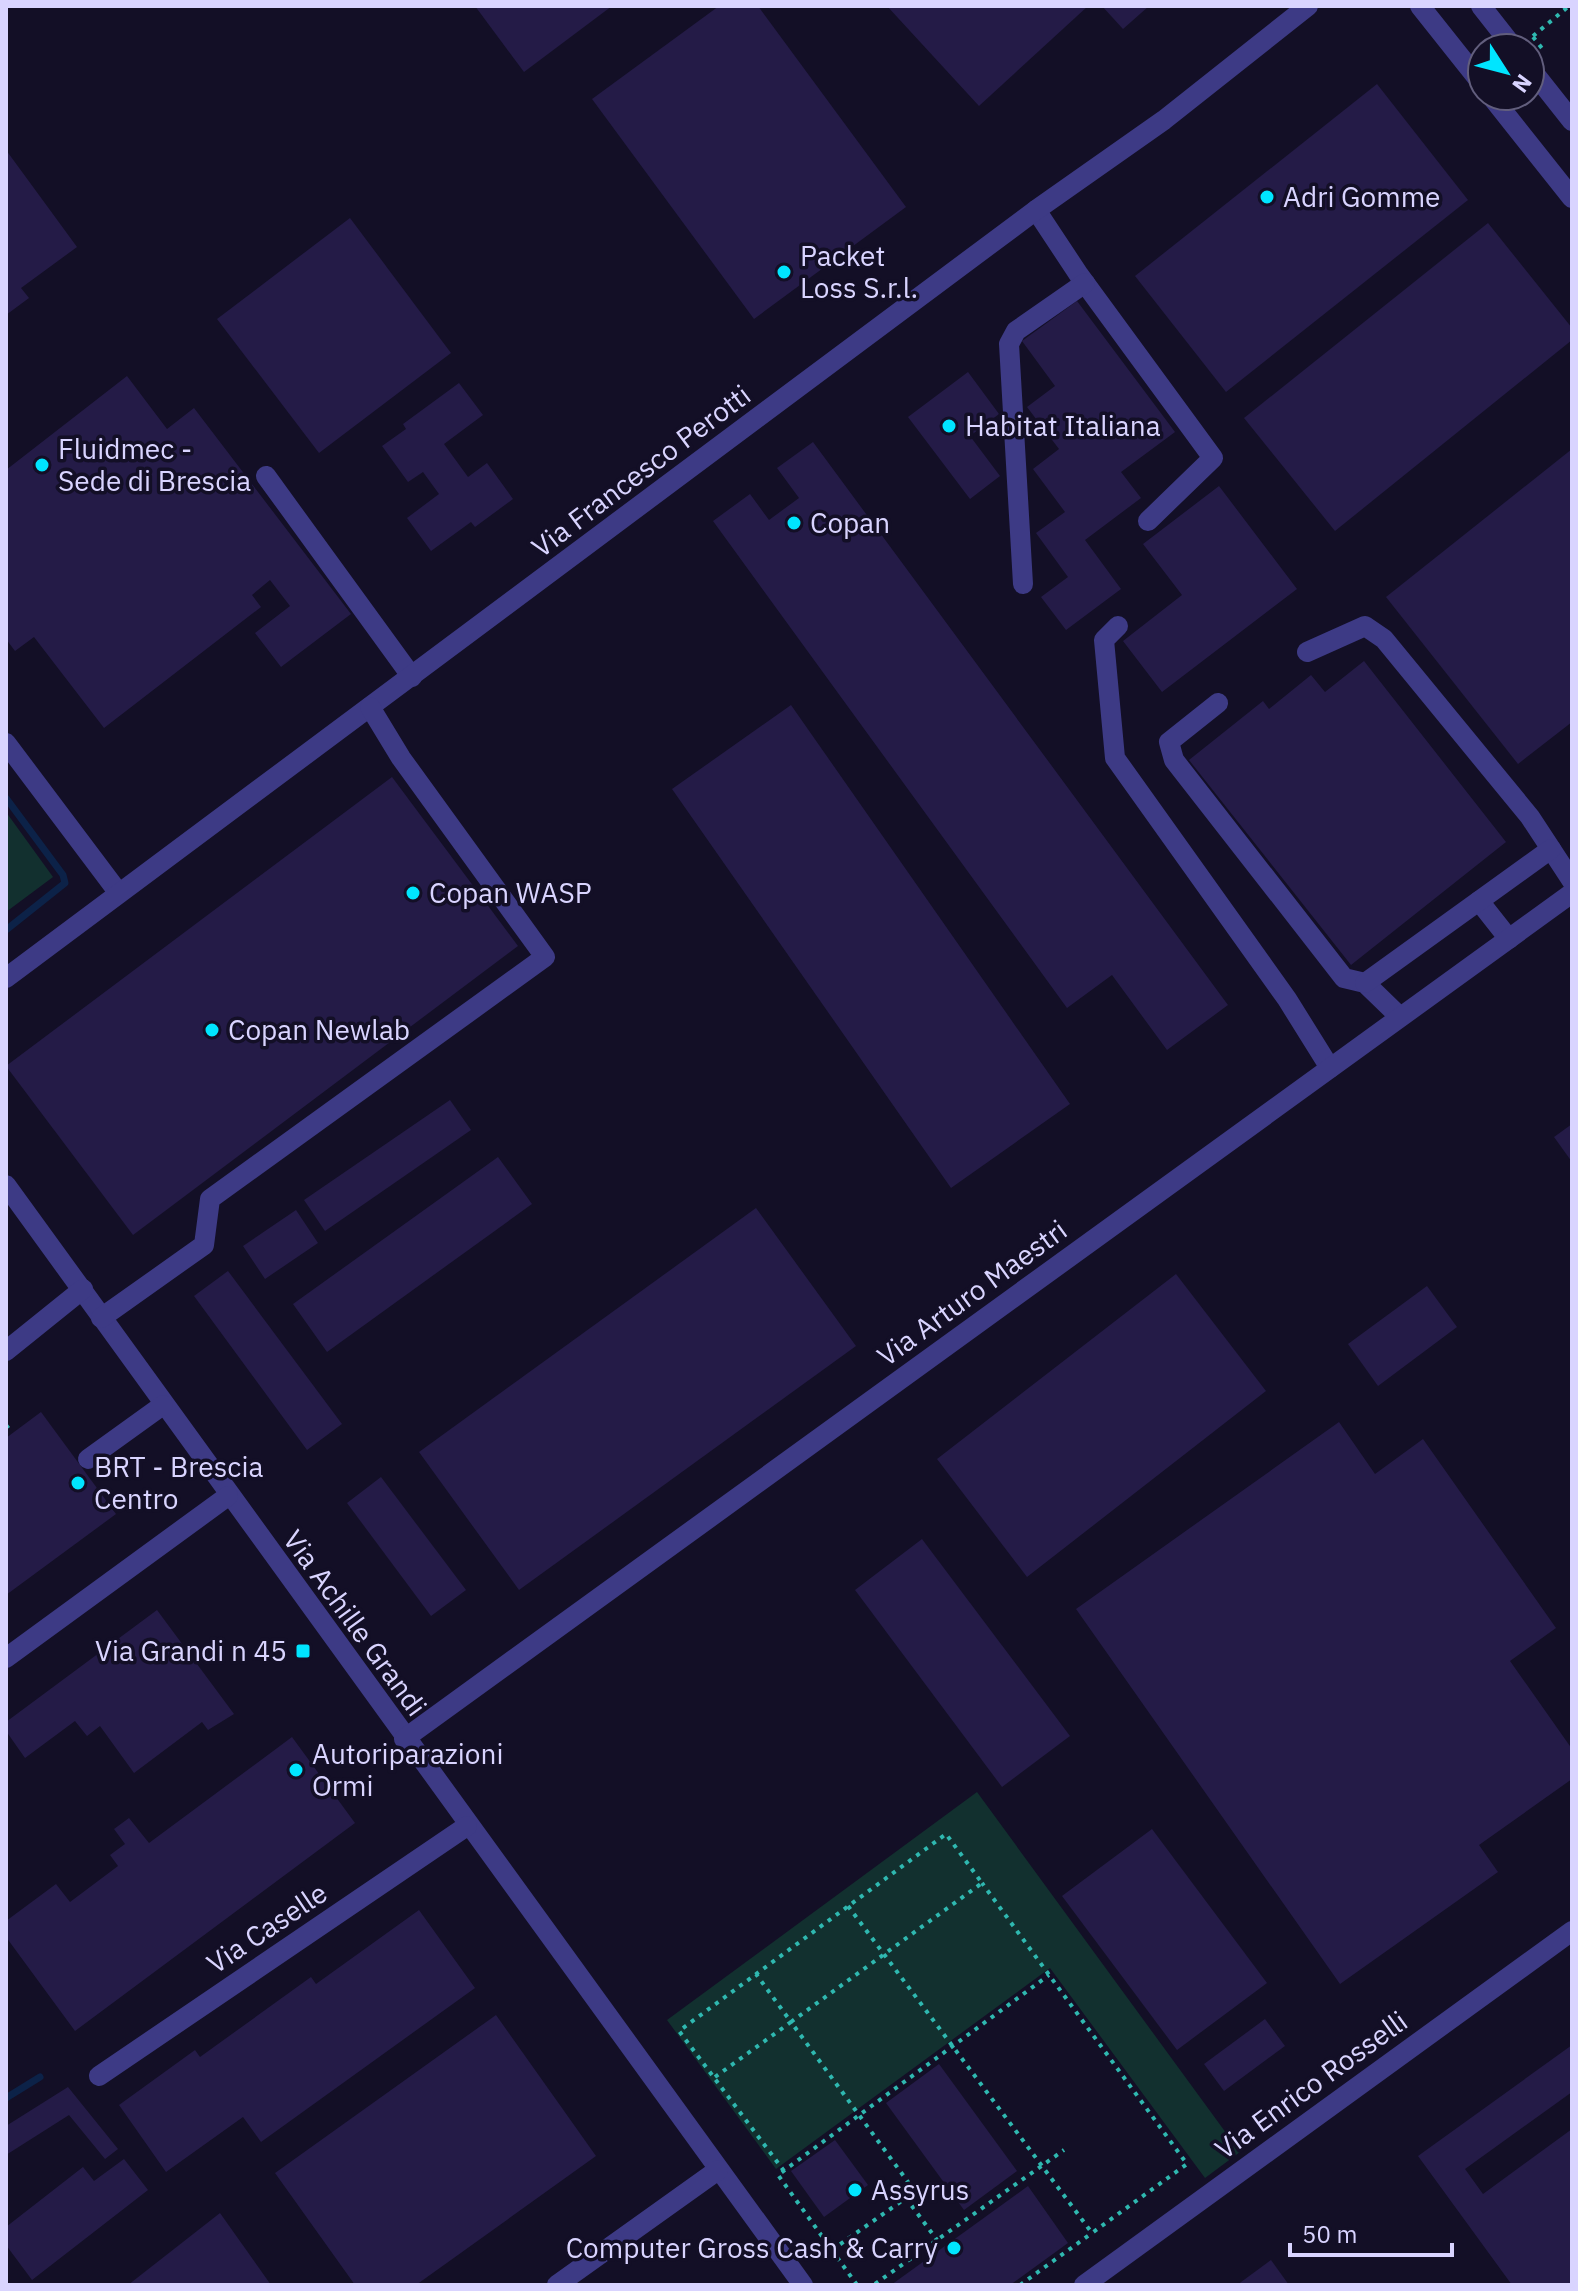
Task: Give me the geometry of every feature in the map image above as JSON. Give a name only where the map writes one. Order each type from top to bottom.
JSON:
[{"type":"street","name":"Via Francesco Perotti","points":[[6,978],[1036,210],[1164,120],[1308,6]]},
{"type":"street","points":[[1420,6],[1466,64]]},
{"type":"street","points":[[1481,6],[1501,32]]},
{"type":"street","points":[[1546,88],[1572,121]]},
{"type":"street","points":[[1504,112],[1572,198]]},
{"type":"street","points":[[1036,210],[1085,283],[1213,458],[1148,521]]},
{"type":"street","points":[[1023,584],[1009,344],[1016,331],[1085,283]]},
{"type":"street","points":[[266,476],[412,677]]},
{"type":"street","points":[[1118,626],[1104,640],[1115,758],[1287,999],[1330,1068]]},
{"type":"street","points":[[1307,652],[1365,626],[1384,639],[1530,817],[1572,881]]},
{"type":"street","points":[[1218,703],[1169,742],[1174,760],[1344,978],[1365,983],[1400,1017]]},
{"type":"street","points":[[101,1318],[204,1245],[210,1199],[545,957],[401,758],[370,707]]},
{"type":"street","points":[[6,743],[118,892]]},
{"type":"street","points":[[1365,983],[1551,849]]},
{"type":"street","name":"Via Arturo Maestri","points":[[404,1739],[1572,893]]},
{"type":"street","points":[[1479,901],[1509,939]]},
{"type":"street","name":"Via Achille Grandi","points":[[6,1185],[467,1826],[803,2285]]},
{"type":"street","points":[[6,1351],[83,1289]]},
{"type":"street","points":[[88,1459],[163,1405]]},
{"type":"street","points":[[6,1658],[228,1496]]},
{"type":"street","name":"Via Caselle","points":[[99,2076],[467,1826]]},
{"type":"street","name":"Via Enrico Rosselli","points":[[1084,2285],[1572,1931]]},
{"type":"street","points":[[557,2285],[718,2170]]},
{"type":"path","points":[[1538,32],[1569,6]]},
{"type":"path","points":[[6,1425],[12,1433]]},
{"type":"path","points":[[784,2171],[679,2031],[946,1834],[1187,2164],[1020,2285]]},
{"type":"path","points":[[714,2077],[982,1883]]},
{"type":"path","points":[[848,1906],[1092,2233]]},
{"type":"path","points":[[756,1974],[908,2182],[906,2198],[937,2240]]},
{"type":"path","points":[[857,2285],[778,2175],[1049,1975]]},
{"type":"path","points":[[875,2284],[1064,2150]]},
{"type":"path","points":[[832,2250],[906,2198]]},
{"type":"green space","points":[[6,812],[53,877],[6,912]]},
{"type":"green space","points":[[977,1792],[1240,2152],[1205,2178],[1050,1968],[776,2169],[667,2020]]},
{"type":"building","points":[[475,6],[612,6],[524,72]]},
{"type":"building","points":[[719,6],[758,6],[906,207],[754,319],[592,99]]},
{"type":"building","points":[[887,6],[1088,6],[979,106]]},
{"type":"building","points":[[1102,6],[1149,6],[1123,29]]},
{"type":"building","points":[[1377,84],[1468,200],[1226,392],[1135,276]]},
{"type":"building","points":[[6,150],[77,247],[21,288],[29,298],[6,315]]},
{"type":"building","points":[[350,218],[451,353],[319,453],[217,319]]},
{"type":"building","points":[[1488,223],[1572,328],[1572,340],[1335,531],[1244,418]]},
{"type":"building","points":[[1077,301],[1175,432],[1121,472],[1141,498],[1085,540],[1121,589],[1066,630],[1041,597],[1068,577],[1036,533],[1065,512],[1033,469],[1059,449],[1027,407],[1055,386],[1022,341]]},
{"type":"building","name":"Habitat Italiana","points":[[968,372],[999,414],[970,436],[1000,476],[970,499],[908,417]]},
{"type":"building","points":[[127,376],[167,429],[194,408],[351,614],[281,667],[255,633],[290,606],[270,580],[252,595],[261,607],[104,728],[34,637],[15,651],[6,639],[6,470]]},
{"type":"building","points":[[459,383],[483,415],[444,444],[468,477],[487,463],[513,499],[475,527],[471,522],[431,551],[407,518],[439,494],[423,472],[408,482],[382,446],[406,429],[403,424]]},
{"type":"building","points":[[813,442],[1228,1005],[1167,1050],[1112,975],[1067,1008],[713,521],[750,494],[769,520],[799,498],[777,468]]},
{"type":"building","points":[[1572,449],[1572,722],[1518,764],[1386,597]]},
{"type":"building","points":[[1219,486],[1297,589],[1162,692],[1123,641],[1182,595],[1143,544]]},
{"type":"building","points":[[1364,661],[1506,842],[1351,965],[1189,760],[1263,701],[1269,709],[1311,675],[1325,692]]},
{"type":"building","points":[[791,705],[1070,1104],[951,1188],[672,789]]},
{"type":"building","points":[[392,777],[518,946],[133,1235],[6,1066]]},
{"type":"building","points":[[450,1100],[471,1130],[325,1231],[304,1200]]},
{"type":"building","points":[[1572,1124],[1572,1162],[1554,1137]]},
{"type":"building","points":[[498,1157],[532,1204],[327,1352],[293,1304]]},
{"type":"building","points":[[756,1208],[856,1346],[519,1590],[419,1452]]},
{"type":"building","points":[[296,1210],[318,1243],[265,1279],[243,1246]]},
{"type":"building","points":[[228,1271],[342,1424],[307,1450],[194,1296]]},
{"type":"building","points":[[1176,1274],[1266,1391],[1027,1577],[937,1459]]},
{"type":"building","points":[[1427,1286],[1457,1327],[1378,1386],[1348,1344]]},
{"type":"building","points":[[41,1412],[116,1514],[6,1595],[6,1438]]},
{"type":"building","points":[[1339,1422],[1375,1474],[1423,1439],[1556,1628],[1510,1661],[1572,1749],[1572,1779],[1479,1845],[1498,1872],[1340,1984],[1076,1609]]},
{"type":"building","points":[[381,1477],[466,1590],[431,1616],[347,1503]]},
{"type":"building","points":[[922,1539],[1070,1736],[1002,1787],[855,1590]]},
{"type":"building","points":[[157,1610],[234,1714],[208,1730],[202,1722],[134,1773],[100,1726],[87,1736],[75,1721],[25,1758],[6,1731],[6,1722]]},
{"type":"building","points":[[292,1737],[355,1823],[75,2031],[6,1937],[6,1921],[56,1884],[70,1902],[118,1866],[110,1855],[125,1844],[114,1829],[129,1818],[149,1843]]},
{"type":"building","points":[[1152,1829],[1267,1983],[1177,2050],[1062,1896]]},
{"type":"building","points":[[419,1910],[475,1988],[261,2142],[243,2117],[166,2172],[119,2105],[195,2050],[200,2057],[311,1977],[316,1984]]},
{"type":"building","points":[[496,2015],[596,2156],[416,2285],[355,2285],[275,2173]]},
{"type":"building","points":[[1265,2019],[1285,2046],[1224,2091],[1204,2064]]},
{"type":"building","points":[[1572,2045],[1572,2092],[1465,2169],[1483,2194],[1572,2129],[1572,2285],[1512,2285],[1418,2156]]},
{"type":"building","points":[[939,2064],[1017,2171],[964,2210],[886,2103]]},
{"type":"building","points":[[68,2087],[118,2149],[105,2159],[69,2115],[6,2155],[6,2126]]},
{"type":"building","points":[[835,2140],[868,2185],[824,2217],[791,2171]]},
{"type":"building","points":[[124,2159],[148,2190],[32,2280],[6,2245],[6,2227],[83,2167],[94,2181]]},
{"type":"building","points":[[1028,2186],[1068,2243],[1010,2285],[891,2285]]},
{"type":"building","points":[[220,2213],[271,2285],[128,2285]]},
{"type":"building","points":[[1271,2260],[1289,2285],[1237,2285]]},
{"type":"waterway","points":[[6,798],[63,875],[65,883],[6,930]]},
{"type":"waterway","points":[[6,2098],[40,2077]]},
{"type":"place","name":"Adri Gomme","points":[[1267,197]]},
{"type":"place","name":"Packet Loss S.r.l.","points":[[784,272]]},
{"type":"place","name":"Habitat Italiana","points":[[949,426]]},
{"type":"place","name":"Fluidmec - Sede di Brescia","points":[[42,465]]},
{"type":"place","name":"Copan","points":[[794,523]]},
{"type":"place","name":"Copan WASP","points":[[413,893]]},
{"type":"place","name":"Copan Newlab","points":[[212,1030]]},
{"type":"place","name":"BRT - Brescia Centro","points":[[78,1483]]},
{"type":"place","name":"Via Grandi n 45","points":[[303,1651]]},
{"type":"place","name":"Autoriparazioni Ormi","points":[[296,1770]]},
{"type":"place","name":"Assyrus","points":[[855,2190]]},
{"type":"place","name":"Computer Gross Cash & Carry","points":[[954,2248]]}]
